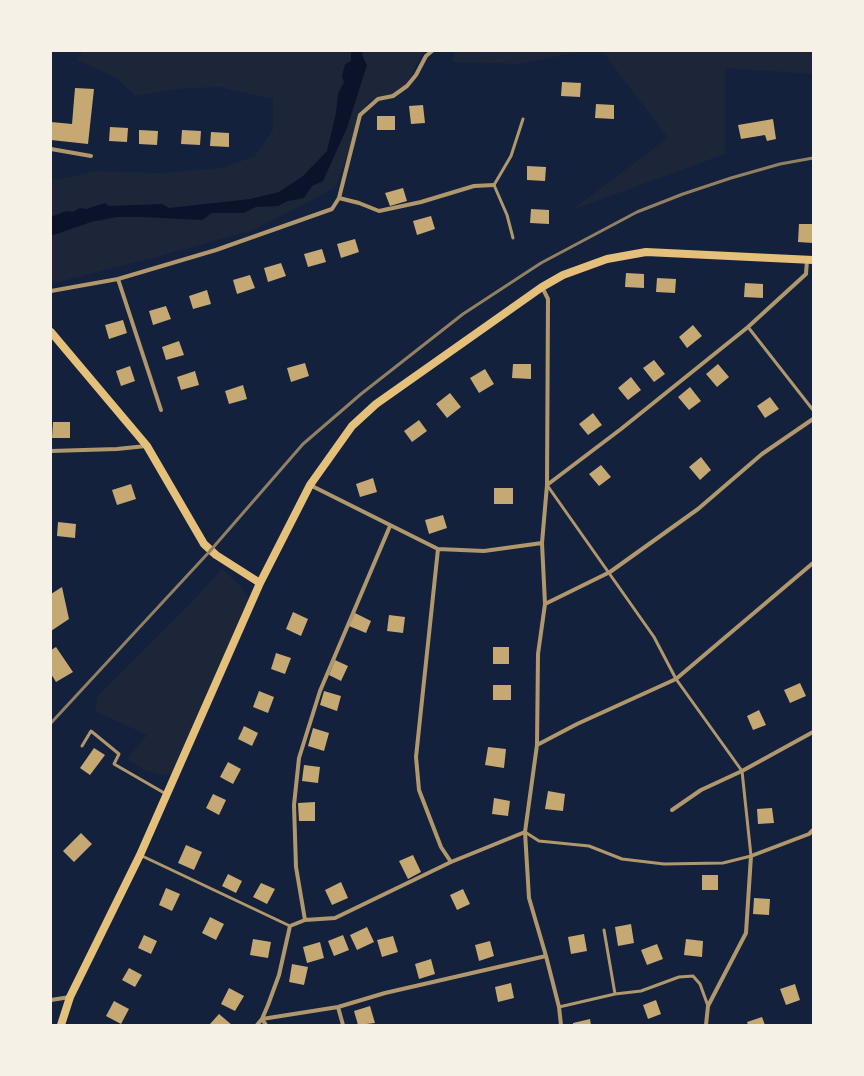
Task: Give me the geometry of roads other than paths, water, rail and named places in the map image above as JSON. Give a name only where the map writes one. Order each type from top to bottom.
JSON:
[{"type":"main road","points":[[61,1025],[70,997],[140,855],[260,583],[310,485],[352,426],[376,404],[542,287],[563,275],[607,259],[646,252],[810,260]]},
{"type":"main road","points":[[51,332],[147,446],[204,544],[216,555],[260,583]]},
{"type":"street","points":[[51,291],[118,279],[216,250],[332,209],[339,198],[360,115],[378,99],[393,96],[407,86],[416,75],[426,56],[432,51]]},
{"type":"street","points":[[51,149],[91,156]]},
{"type":"street","points":[[339,198],[359,203],[379,211],[421,202],[474,186],[494,185]]},
{"type":"street","points":[[547,485],[621,429],[748,327],[806,274],[810,260]]},
{"type":"street","points":[[118,279],[148,365],[161,410]]},
{"type":"street","points":[[542,287],[548,299],[547,485],[542,544],[545,604],[538,654],[537,745],[525,832],[528,898],[546,956],[559,1007],[561,1025]]},
{"type":"street","points":[[545,604],[610,572],[698,509],[762,454],[813,419]]},
{"type":"street","points":[[51,451],[117,449],[147,446]]},
{"type":"street","points":[[310,485],[438,549],[484,551],[542,544]]},
{"type":"street","points":[[305,920],[296,867],[294,805],[299,758],[320,691],[390,526]]},
{"type":"street","points":[[438,549],[416,756],[419,790],[441,847],[451,862]]},
{"type":"street","points":[[537,745],[577,724],[676,679],[813,563]]},
{"type":"street","points":[[672,810],[700,790],[742,771],[813,732]]},
{"type":"street","points":[[706,1025],[708,1006],[746,933],[751,856],[808,834],[813,830]]},
{"type":"street","points":[[257,1025],[262,1019],[279,975],[290,926],[305,920],[335,918],[451,862],[525,832]]},
{"type":"street","points":[[262,1019],[338,1007],[385,993],[546,956]]},
{"type":"street","points":[[51,1000],[70,997]]},
{"type":"street","points":[[338,1007],[344,1025]]},
{"type":"street","points":[[262,1019],[266,1025]]},
{"type":"lane","points":[[513,238],[507,215],[494,185],[511,156],[523,119]]},
{"type":"lane","points":[[748,327],[813,410]]},
{"type":"lane","points":[[525,832],[539,841],[589,846],[622,859],[664,864],[723,863],[751,856],[742,771],[676,679],[654,637],[610,572],[547,485]]},
{"type":"lane","points":[[82,746],[91,731],[118,754],[114,764],[167,795]]},
{"type":"lane","points":[[140,855],[290,926]]},
{"type":"lane","points":[[604,930],[615,994]]},
{"type":"lane","points":[[559,1007],[615,994],[641,992],[679,977],[693,976],[700,984],[708,1006]]},
{"type":"railway","points":[[51,723],[210,551],[303,444],[361,394],[463,314],[541,263],[637,212],[683,194],[731,178],[780,164],[813,158]]}]
